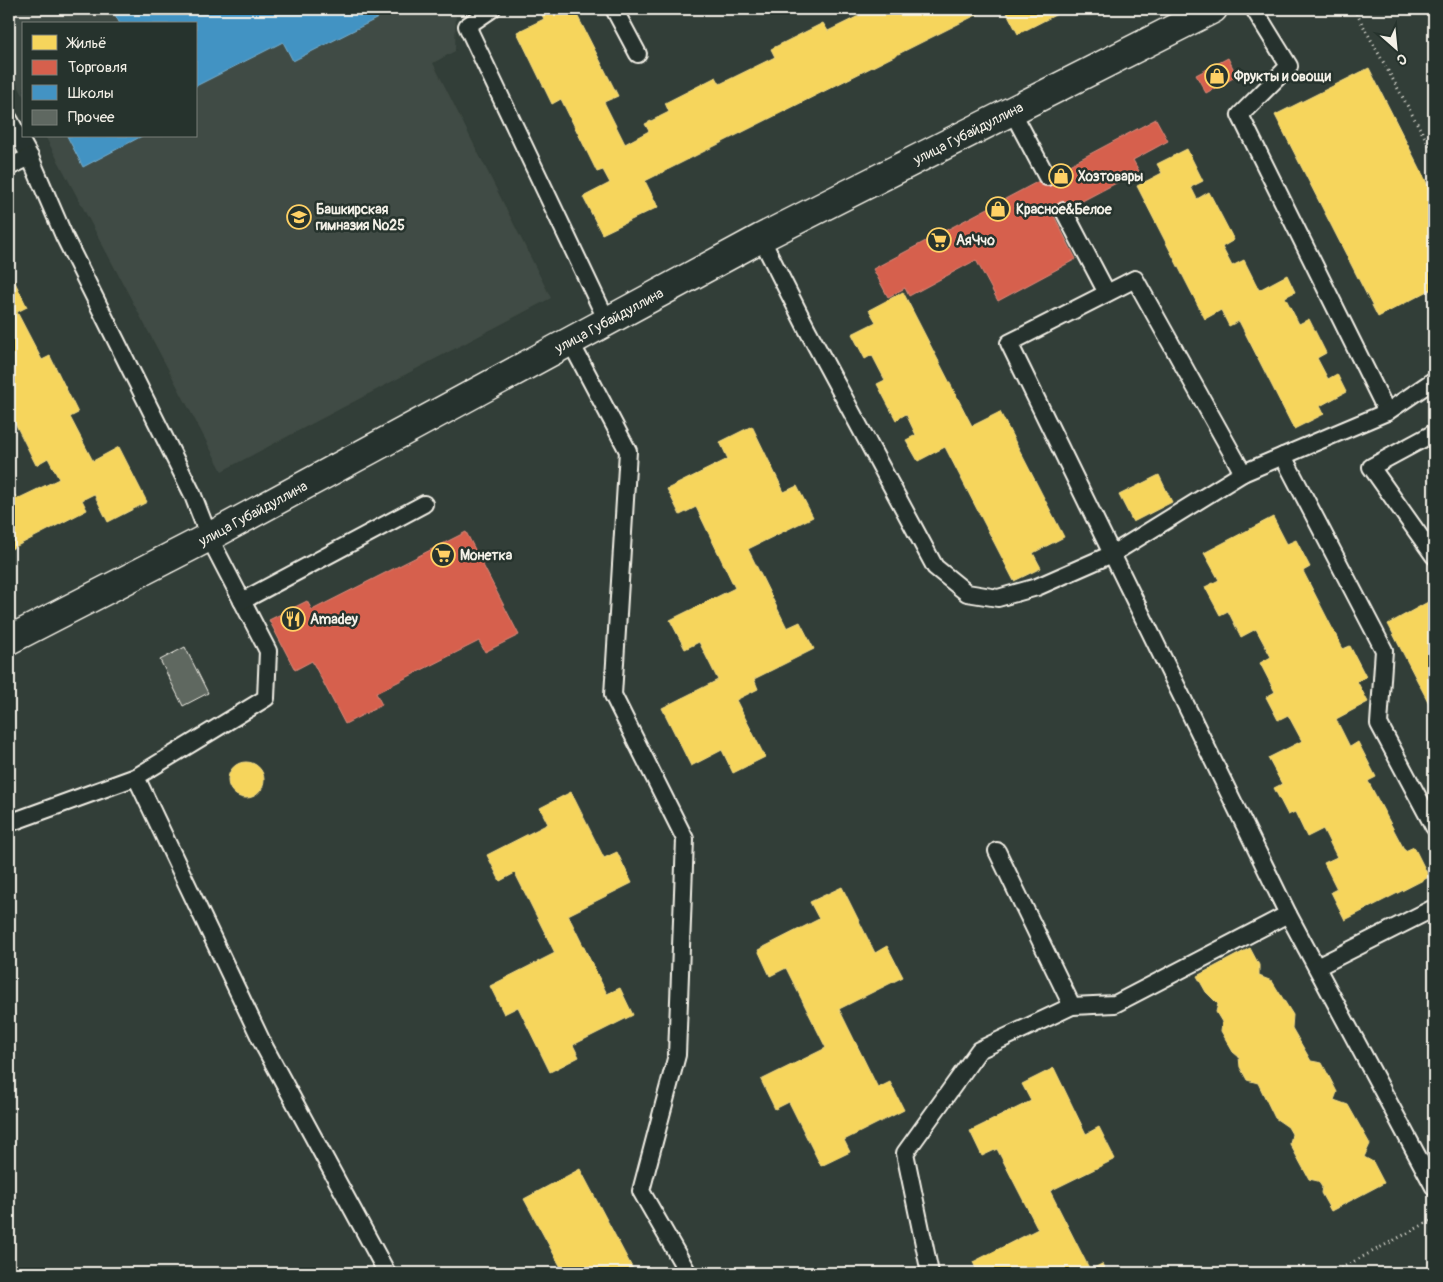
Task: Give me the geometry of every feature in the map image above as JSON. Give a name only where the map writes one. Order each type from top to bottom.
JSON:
[{"type":"street","name":"улица Губайдуллина","points":[[9,640],[209,537],[608,323],[761,238],[1213,9]]},
{"type":"lane","points":[[492,9],[467,26],[608,323]]},
{"type":"lane","points":[[614,9],[638,54]]},
{"type":"lane","points":[[1254,9],[1289,66],[1240,115],[1387,412]]},
{"type":"lane","points":[[1012,111],[1047,177]]},
{"type":"lane","points":[[9,119],[30,157],[64,236],[192,493],[209,537],[268,651],[266,698],[136,777],[9,823]]},
{"type":"lane","points":[[9,167],[30,157]]},
{"type":"lane","points":[[1064,211],[1107,293]]},
{"type":"lane","points":[[761,238],[807,330],[935,567],[967,593],[998,598],[1037,587],[1112,554],[1243,473],[1387,412],[1434,380]]},
{"type":"lane","points":[[1243,473],[1135,279],[1009,343],[1288,914],[1434,1187]]},
{"type":"lane","points":[[571,343],[628,451],[613,695],[685,839],[677,1055],[641,1191],[688,1273]]},
{"type":"lane","points":[[1434,433],[1371,468],[1434,556]]},
{"type":"lane","points":[[1283,456],[1384,650],[1379,724],[1434,827]]},
{"type":"lane","points":[[242,600],[424,504]]},
{"type":"lane","points":[[136,777],[264,1046],[387,1273]]},
{"type":"lane","points":[[997,851],[1072,1006]]},
{"type":"lane","points":[[1317,967],[1434,908]]},
{"type":"lane","points":[[930,1273],[906,1154],[979,1050],[1072,1006],[1115,1004],[1288,914]]},
{"type":"path","points":[[1354,9],[1434,154]]},
{"type":"path","points":[[1332,1273],[1434,1219]]},
{"type":"shaded area","name":"Башкирская гимназия №25","points":[[9,9],[456,9],[455,51],[433,63],[551,298],[222,471],[46,138],[198,138],[198,22],[22,22],[22,93],[9,69]]},
{"type":"building: Жильё","points":[[539,9],[574,9],[618,96],[604,102],[625,144],[649,131],[645,124],[669,112],[665,103],[716,77],[720,84],[775,57],[771,49],[823,23],[828,31],[873,9],[981,9],[982,12],[645,181],[658,207],[602,234],[583,197],[610,183],[603,170],[597,172],[561,99],[552,104],[517,32],[544,19]]},
{"type":"building: Жильё","points":[[1005,9],[1055,9],[1057,14],[1018,34]]},
{"type":"building: Жильё","points":[[1369,68],[1434,197],[1434,288],[1378,317],[1275,115]]},
{"type":"building: Жильё","points":[[1187,149],[1203,181],[1191,187],[1197,199],[1209,192],[1234,240],[1222,247],[1232,266],[1244,260],[1259,290],[1287,275],[1295,292],[1285,297],[1299,324],[1309,319],[1326,353],[1317,358],[1328,379],[1337,374],[1346,392],[1320,406],[1324,414],[1294,429],[1239,321],[1229,326],[1221,310],[1205,319],[1137,186],[1162,173],[1157,164]]},
{"type":"building: Жильё","points":[[9,270],[27,307],[17,312],[42,360],[50,356],[78,413],[70,417],[93,461],[119,447],[147,502],[108,522],[94,494],[82,500],[87,510],[9,550],[9,492],[12,490],[17,499],[59,479],[48,458],[36,465],[9,411]]},
{"type":"building: Жильё","points":[[903,292],[972,426],[1000,412],[1064,537],[1033,553],[1041,568],[1014,581],[945,447],[918,461],[906,440],[916,435],[906,414],[896,420],[877,384],[885,380],[872,355],[865,359],[852,334],[876,322],[869,310]]},
{"type":"building: Жильё","points":[[752,426],[784,492],[797,486],[813,517],[748,549],[787,628],[800,622],[814,649],[754,679],[758,689],[736,700],[765,757],[733,773],[722,750],[691,766],[662,708],[718,680],[699,642],[685,649],[670,620],[735,588],[696,507],[680,515],[667,489],[728,459],[720,442]]},
{"type":"building: Жильё","points":[[1159,475],[1172,502],[1133,522],[1119,495]]},
{"type":"building: Жильё","points":[[1273,517],[1287,544],[1296,540],[1310,567],[1303,571],[1343,649],[1350,646],[1366,677],[1357,681],[1368,702],[1336,719],[1350,747],[1358,742],[1376,777],[1368,781],[1405,851],[1414,847],[1429,877],[1345,920],[1331,892],[1337,889],[1324,863],[1337,857],[1323,829],[1307,837],[1295,812],[1288,815],[1274,788],[1282,784],[1268,758],[1302,741],[1288,715],[1278,720],[1266,697],[1275,692],[1260,663],[1271,657],[1256,629],[1241,637],[1228,611],[1220,615],[1205,587],[1219,580],[1204,553]]},
{"type":"building: Жильё","points":[[1428,602],[1434,613],[1434,713],[1388,624]]},
{"type":"building: Жильё","points":[[246,762],[259,767],[264,780],[259,793],[246,798],[233,793],[228,780],[233,767]]},
{"type":"building: Жильё","points":[[571,792],[604,858],[617,852],[632,883],[568,915],[607,994],[620,988],[633,1015],[573,1045],[579,1057],[550,1072],[518,1007],[504,1014],[490,986],[555,953],[515,873],[500,881],[487,855],[548,824],[540,808]]},
{"type":"building: Жильё","points":[[842,887],[875,953],[887,946],[903,977],[839,1009],[878,1088],[890,1082],[904,1110],[844,1140],[850,1152],[821,1166],[789,1102],[775,1109],[761,1080],[826,1048],[786,968],[770,976],[758,950],[819,919],[810,902]]},
{"type":"building: Жильё","points":[[1250,948],[1259,965],[1259,976],[1272,981],[1293,1015],[1292,1028],[1311,1061],[1322,1063],[1337,1092],[1334,1100],[1348,1105],[1370,1144],[1364,1157],[1373,1162],[1384,1183],[1331,1211],[1321,1193],[1322,1187],[1318,1181],[1309,1179],[1290,1144],[1292,1134],[1288,1127],[1275,1118],[1258,1083],[1247,1080],[1240,1067],[1239,1057],[1233,1052],[1221,1031],[1222,1022],[1216,1012],[1218,1004],[1206,992],[1197,976]]},
{"type":"building: Жильё","points":[[1054,1068],[1086,1134],[1099,1127],[1115,1159],[1050,1191],[1090,1270],[1102,1264],[1107,1273],[978,1273],[973,1262],[1038,1229],[997,1149],[982,1156],[970,1131],[1031,1101],[1022,1084]]},
{"type":"building: Жильё","points":[[580,1169],[635,1273],[564,1273],[524,1199]]},
{"type":"building: Торговля","name":"Фрукты и овощи","points":[[1228,58],[1237,76],[1206,93],[1196,75]]},
{"type":"building: Торговля","points":[[1156,119],[1168,141],[1133,160],[1139,171],[1054,216],[1076,259],[998,301],[976,260],[909,296],[905,288],[888,297],[873,269]]},
{"type":"building: Торговля","points":[[466,532],[519,635],[485,652],[479,641],[376,693],[382,705],[345,724],[312,661],[295,670],[269,620],[307,601],[312,610]]},
{"type":"building: Школы","points":[[112,9],[374,9],[378,18],[293,61],[283,42],[198,85],[198,22],[119,22]]},
{"type":"building: Школы","points":[[68,138],[138,138],[83,167]]},
{"type":"building: Прочее","points":[[185,647],[208,693],[183,706],[160,660]]},
{"type":"place","name":"Фрукты и овощи","points":[[1217,76]]},
{"type":"place","name":"Хозтовары","points":[[1061,176]]},
{"type":"place","name":"Красное&Белое","points":[[998,209]]},
{"type":"place","name":"Башкирская гимназия №25","points":[[299,217]]},
{"type":"place","name":"АяЧчо","points":[[939,240]]},
{"type":"place","name":"Монетка","points":[[443,555]]},
{"type":"place","name":"Amadey","points":[[293,619]]}]
